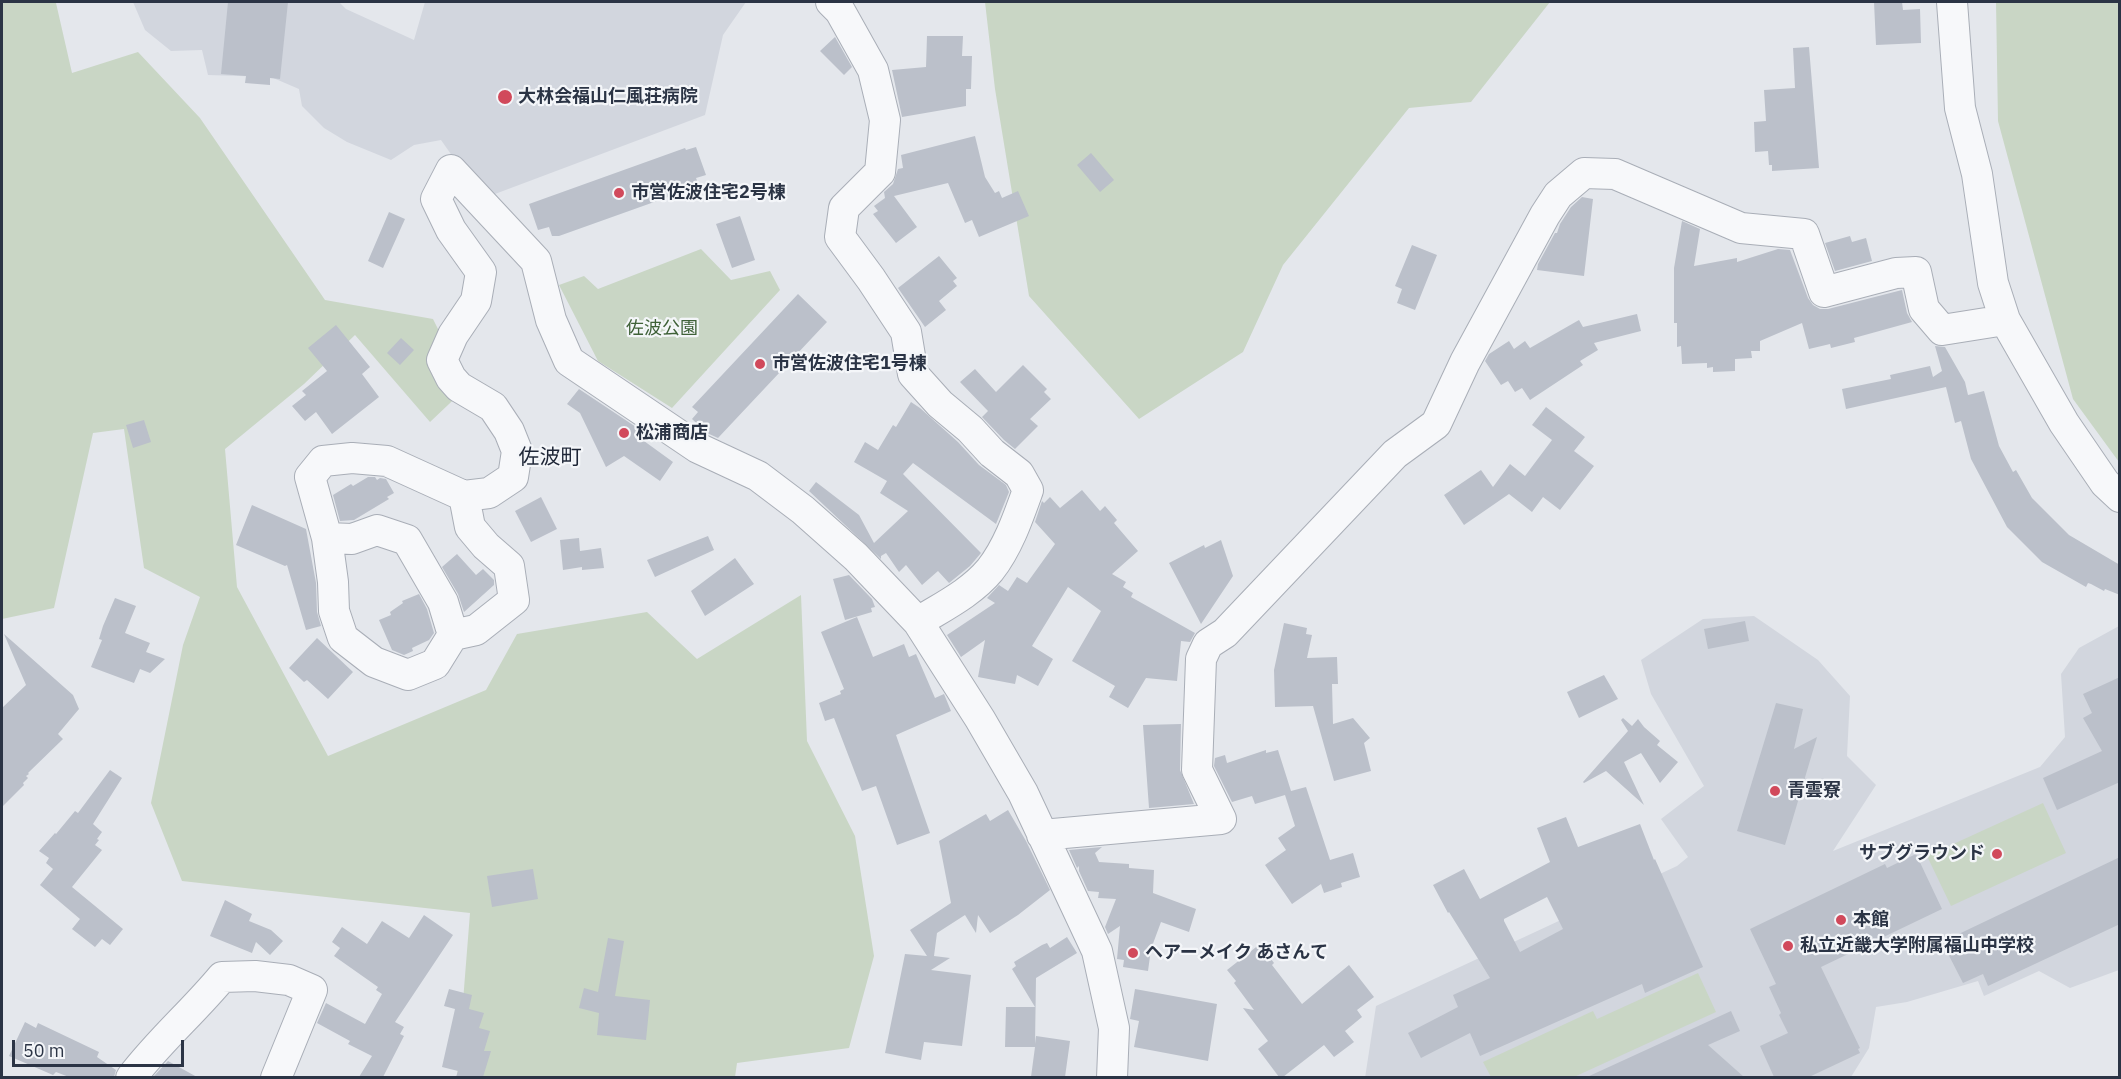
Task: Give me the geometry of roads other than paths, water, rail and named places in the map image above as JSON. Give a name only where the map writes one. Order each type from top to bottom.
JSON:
[{"type":"street","points":[[831,2],[840,11],[873,70],[885,120],[880,172],[844,208],[840,237],[906,332],[913,374],[940,404],[970,429],[992,453],[1019,474],[1028,490],[1013,532],[989,571],[962,595],[918,622]]},
{"type":"street","points":[[1952,2],[1959,108],[1977,174],[1993,283],[2005,320],[2064,423],[2105,483],[2120,497]]},
{"type":"street","points":[[464,496],[470,527],[486,546],[509,566],[514,600],[476,630],[453,635],[435,664],[408,675],[374,662],[343,638],[334,611],[327,538],[310,477],[323,461],[352,458],[387,461],[464,496],[489,493],[513,477],[518,451],[509,431],[493,407],[459,387],[451,378],[442,360],[453,335],[476,301],[481,272],[451,230],[436,199],[451,170],[536,261],[551,320],[569,361],[698,448],[758,476],[803,510],[856,557],[918,622],[980,719],[1018,784],[1097,951],[1114,1028],[1112,1077]]},
{"type":"street","points":[[1042,835],[1221,819],[1197,770],[1201,659],[1208,644],[1225,633],[1395,454],[1436,424],[1465,362],[1545,215],[1558,195],[1584,172],[1615,174],[1741,228],[1804,234],[1824,292],[1896,273],[1916,272],[1924,309],[1942,330],[2005,320]]},
{"type":"street","points":[[327,538],[352,539],[377,530],[407,540],[443,602],[453,635]]},
{"type":"street","points":[[131,1077],[201,1003],[222,977],[255,975],[289,980],[312,990],[276,1077]]},
{"type":"place","name":"大林会福山仁風荘病院","points":[[505,97]]},
{"type":"place","name":"市営佐波住宅2号棟","points":[[619,193]]},
{"type":"place","name":"市営佐波住宅1号棟","points":[[760,364]]},
{"type":"place","name":"松浦商店","points":[[624,433]]},
{"type":"place","name":"青雲寮","points":[[1775,791]]},
{"type":"place","name":"サブグラウンド","points":[[1997,854]]},
{"type":"place","name":"本館","points":[[1841,920]]},
{"type":"place","name":"私立近畿大学附属福山中学校","points":[[1788,946]]},
{"type":"place","name":"ヘアーメイク あさんて","points":[[1133,953]]},
{"type":"district","name":"佐波町","points":[[550,458]]},
{"type":"park label","name":"佐波公園","points":[[662,329]]}]
